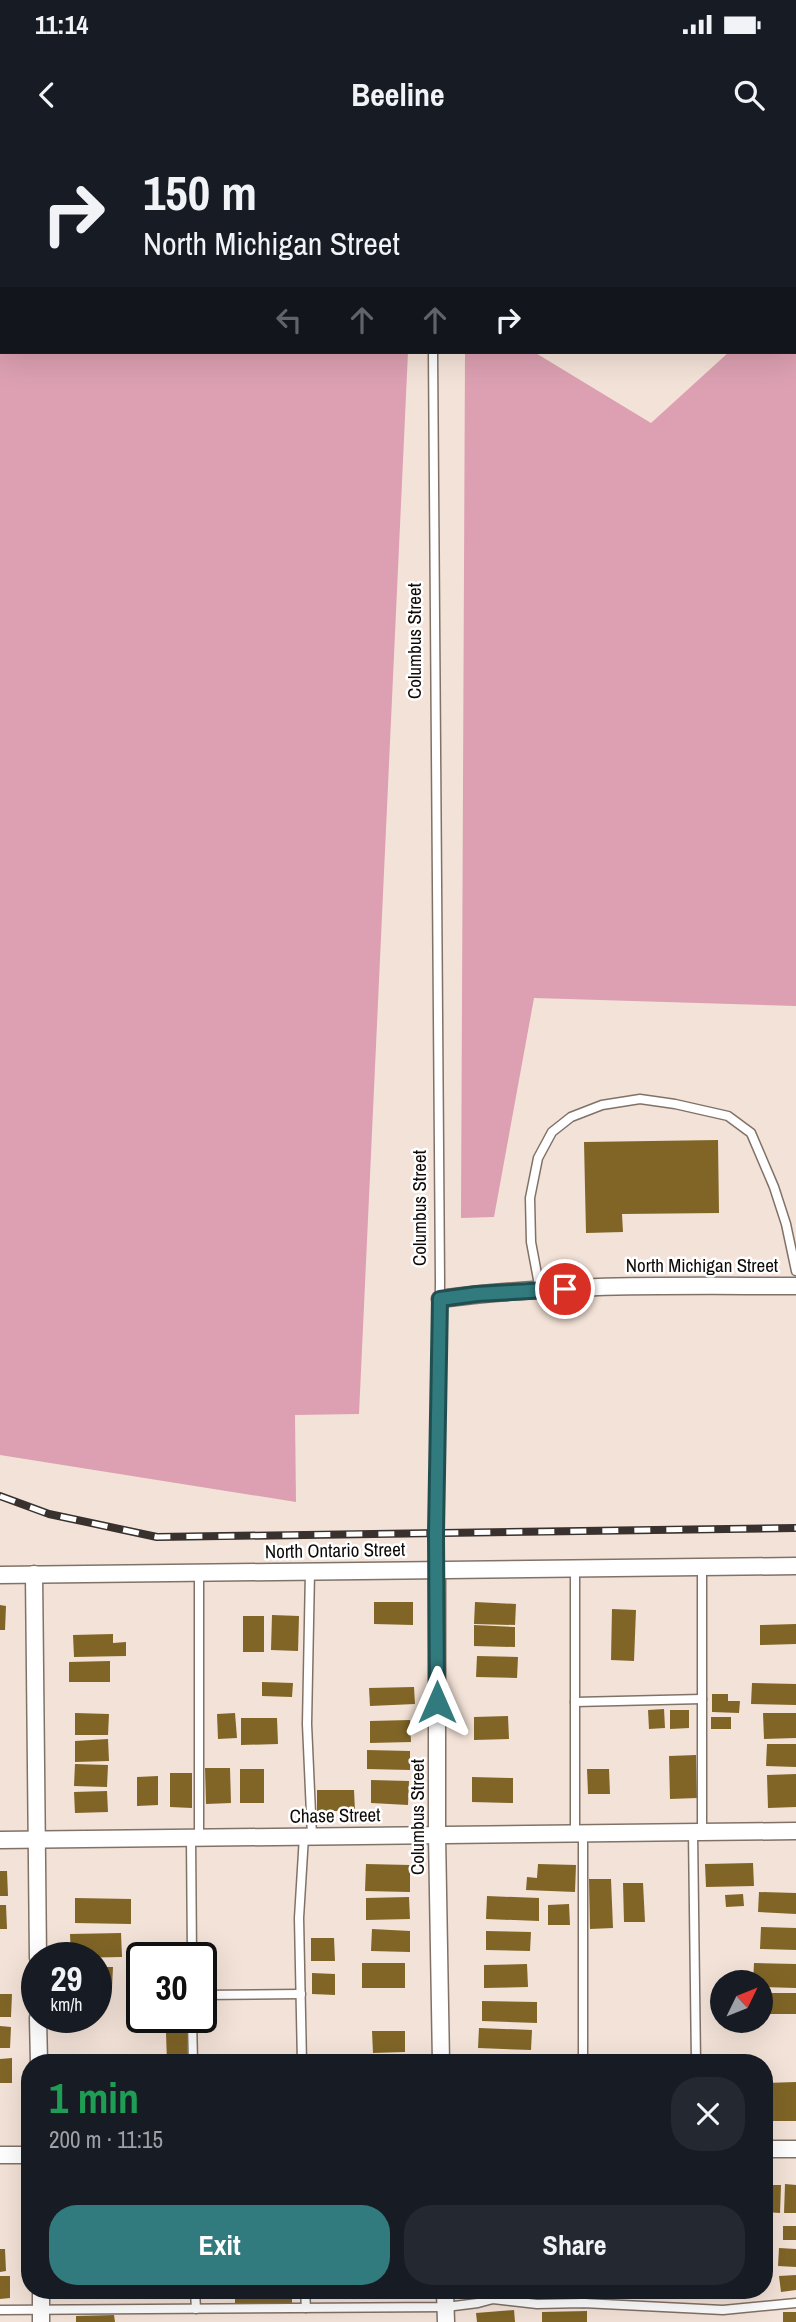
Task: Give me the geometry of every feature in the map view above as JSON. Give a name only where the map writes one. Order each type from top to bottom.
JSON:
[{"type":"street","name":"North Michigan Street","points":[[440,1299],[617,1286],[796,1286]]},
{"type":"street","name":"North Ontario Street","points":[[0,1575],[796,1566]]},
{"type":"street","name":"Columbus Street","points":[[437,1570],[442,2054]]},
{"type":"street","points":[[34,1574],[38,1942]]},
{"type":"street","name":"Chase Street","points":[[0,1840],[796,1831]]},
{"type":"street","points":[[38,2033],[39,2054]]},
{"type":"street","points":[[773,2149],[796,2149]]},
{"type":"street","points":[[0,2155],[21,2155]]},
{"type":"lane","name":"Columbus Street","points":[[433,354],[440,1299],[437,1570]]},
{"type":"lane","points":[[540,1290],[531,1242],[530,1220],[530,1198],[538,1158],[552,1132],[571,1117],[603,1105],[640,1100],[675,1104],[728,1116],[751,1133],[774,1187],[786,1224],[796,1270]]},
{"type":"lane","points":[[696,2054],[702,1567]]},
{"type":"lane","points":[[575,1568],[575,1702],[583,2054]]},
{"type":"lane","points":[[302,2054],[300,1894],[308,1836],[310,1571]]},
{"type":"lane","points":[[192,1942],[199,1573]]},
{"type":"lane","points":[[575,1702],[702,1699]]},
{"type":"lane","points":[[217,1995],[301,1994]]},
{"type":"lane","points":[[192,2033],[193,2054]]},
{"type":"lane","points":[[195,2299],[195,2309]]},
{"type":"lane","points":[[305,2299],[306,2308]]},
{"type":"lane","points":[[0,2310],[41,2316],[195,2309],[446,2307],[493,2299],[537,2304],[583,2303],[723,2310],[796,2303]]},
{"type":"shaded area","points":[[0,354],[408,354],[359,1414],[295,1415],[296,1502],[0,1455]]},
{"type":"shaded area","points":[[465,354],[537,354],[651,423],[727,354],[796,354],[796,1006],[534,998],[494,1217],[461,1218]]},
{"type":"building","points":[[718,1140],[719,1213],[622,1214],[623,1232],[586,1233],[584,1142]]},
{"type":"building","points":[[374,1602],[413,1602],[413,1625],[374,1624]]},
{"type":"building","points":[[475,1602],[516,1604],[515,1625],[474,1624]]},
{"type":"building","points":[[0,1605],[6,1606],[5,1630],[0,1630]]},
{"type":"building","points":[[612,1609],[636,1610],[634,1661],[611,1660]]},
{"type":"building","points":[[272,1615],[299,1616],[298,1651],[271,1650]]},
{"type":"building","points":[[243,1616],[264,1616],[264,1652],[243,1652]]},
{"type":"building","points":[[796,1624],[796,1644],[760,1645],[760,1625]]},
{"type":"building","points":[[474,1625],[515,1627],[515,1647],[474,1646]]},
{"type":"building","points":[[113,1634],[113,1643],[126,1642],[126,1656],[74,1657],[73,1635]]},
{"type":"building","points":[[477,1656],[518,1657],[517,1678],[476,1677]]},
{"type":"building","points":[[110,1661],[110,1682],[69,1682],[69,1662]]},
{"type":"building","points":[[262,1682],[293,1683],[292,1697],[262,1696]]},
{"type":"building","points":[[752,1683],[796,1684],[796,1705],[751,1704]]},
{"type":"building","points":[[414,1687],[415,1704],[370,1706],[369,1688]]},
{"type":"building","points":[[712,1694],[728,1694],[728,1701],[740,1701],[739,1713],[712,1712]]},
{"type":"building","points":[[664,1709],[665,1728],[649,1729],[648,1710]]},
{"type":"building","points":[[670,1710],[689,1710],[689,1728],[670,1729]]},
{"type":"building","points":[[75,1713],[109,1714],[108,1735],[75,1735]]},
{"type":"building","points":[[235,1713],[237,1738],[218,1739],[217,1714]]},
{"type":"building","points":[[763,1713],[796,1713],[796,1738],[764,1739]]},
{"type":"building","points":[[508,1716],[509,1739],[474,1740],[474,1717]]},
{"type":"building","points":[[711,1717],[731,1717],[731,1729],[711,1729]]},
{"type":"building","points":[[241,1718],[277,1718],[278,1744],[241,1745]]},
{"type":"building","points":[[410,1720],[411,1742],[370,1743],[370,1721]]},
{"type":"building","points":[[108,1739],[109,1761],[75,1762],[75,1741]]},
{"type":"building","points":[[767,1744],[796,1744],[796,1767],[766,1766]]},
{"type":"building","points":[[367,1750],[410,1751],[410,1770],[367,1769]]},
{"type":"building","points":[[696,1755],[697,1798],[670,1799],[669,1756]]},
{"type":"building","points":[[75,1764],[108,1765],[107,1787],[74,1786]]},
{"type":"building","points":[[205,1768],[230,1768],[231,1803],[206,1804]]},
{"type":"building","points":[[240,1769],[264,1769],[264,1803],[240,1803]]},
{"type":"building","points":[[587,1769],[609,1769],[610,1794],[588,1794]]},
{"type":"building","points":[[170,1773],[192,1773],[192,1808],[170,1807]]},
{"type":"building","points":[[796,1774],[796,1807],[768,1808],[767,1775]]},
{"type":"building","points":[[158,1776],[158,1805],[137,1806],[137,1777]]},
{"type":"building","points":[[472,1777],[513,1778],[513,1803],[472,1802]]},
{"type":"building","points":[[371,1780],[409,1781],[408,1805],[371,1803]]},
{"type":"building","points":[[317,1790],[354,1790],[355,1811],[317,1811]]},
{"type":"building","points":[[107,1791],[108,1812],[75,1813],[74,1792]]},
{"type":"building","points":[[753,1863],[754,1886],[706,1887],[705,1864]]},
{"type":"building","points":[[366,1864],[410,1865],[410,1892],[365,1891]]},
{"type":"building","points":[[538,1864],[576,1865],[575,1892],[526,1890],[527,1877],[537,1878]]},
{"type":"building","points":[[0,1871],[7,1871],[8,1896],[0,1896]]},
{"type":"building","points":[[589,1879],[611,1879],[613,1928],[590,1929]]},
{"type":"building","points":[[623,1883],[643,1883],[645,1922],[624,1922]]},
{"type":"building","points":[[759,1892],[796,1893],[796,1914],[758,1912]]},
{"type":"building","points":[[743,1894],[744,1906],[726,1907],[725,1895]]},
{"type":"building","points":[[487,1896],[539,1898],[539,1921],[486,1919]]},
{"type":"building","points":[[409,1897],[410,1919],[366,1920],[366,1898]]},
{"type":"building","points":[[75,1898],[131,1899],[131,1924],[75,1923]]},
{"type":"building","points":[[569,1904],[570,1925],[548,1925],[548,1905]]},
{"type":"building","points":[[0,1905],[6,1905],[7,1929],[0,1929]]},
{"type":"building","points":[[761,1927],[796,1928],[796,1950],[760,1949]]},
{"type":"building","points":[[372,1929],[410,1931],[410,1952],[371,1951]]},
{"type":"building","points":[[486,1931],[531,1932],[530,1951],[486,1950]]},
{"type":"building","points":[[121,1933],[122,1957],[112,1957],[112,1942],[70,1942],[70,1934]]},
{"type":"building","points":[[311,1938],[334,1938],[335,1961],[311,1961]]},
{"type":"building","points":[[362,1963],[405,1963],[405,1988],[362,1988]]},
{"type":"building","points":[[754,1963],[796,1964],[796,1988],[774,1987],[774,1970],[754,1970]]},
{"type":"building","points":[[527,1964],[528,1987],[484,1988],[484,1965]]},
{"type":"building","points":[[312,1973],[335,1974],[335,1995],[312,1994]]},
{"type":"building","points":[[774,1993],[796,1993],[796,2014],[774,2014]]},
{"type":"building","points":[[0,1994],[12,1994],[11,2017],[0,2017]]},
{"type":"building","points":[[482,2001],[537,2002],[537,2023],[482,2021]]},
{"type":"building","points":[[0,2026],[11,2027],[10,2048],[0,2048]]},
{"type":"building","points":[[479,2028],[532,2030],[531,2050],[478,2048]]},
{"type":"building","points":[[372,2031],[405,2031],[405,2052],[373,2053]]},
{"type":"building","points":[[166,2033],[187,2033],[188,2054],[167,2054]]},
{"type":"building","points":[[12,2058],[12,2083],[0,2083],[0,2059]]},
{"type":"building","points":[[796,2082],[796,2121],[773,2121],[773,2083]]},
{"type":"building","points":[[785,2184],[796,2185],[796,2213],[784,2213]]},
{"type":"building","points":[[773,2185],[781,2185],[780,2213],[773,2213]]},
{"type":"building","points":[[783,2226],[796,2226],[796,2240],[783,2240]]},
{"type":"building","points":[[779,2248],[796,2249],[796,2267],[778,2266]]},
{"type":"building","points":[[0,2249],[5,2249],[6,2271],[0,2272]]},
{"type":"building","points":[[796,2275],[796,2290],[781,2292],[779,2276]]},
{"type":"building","points":[[0,2276],[10,2276],[10,2298],[0,2299]]},
{"type":"building","points":[[235,2299],[292,2299],[292,2303],[235,2303]]},
{"type":"building","points":[[514,2310],[515,2322],[477,2322],[476,2313]]},
{"type":"building","points":[[587,2311],[587,2322],[542,2322],[542,2312]]},
{"type":"building","points":[[783,2312],[796,2312],[796,2322],[783,2322]]},
{"type":"building","points":[[114,2315],[115,2322],[76,2322],[76,2316]]},
{"type":"railway","points":[[0,1496],[49,1514],[157,1537],[796,1528]]},
{"type":"route","points":[[437,1702],[436,1533],[440,1299],[565,1289]]}]
